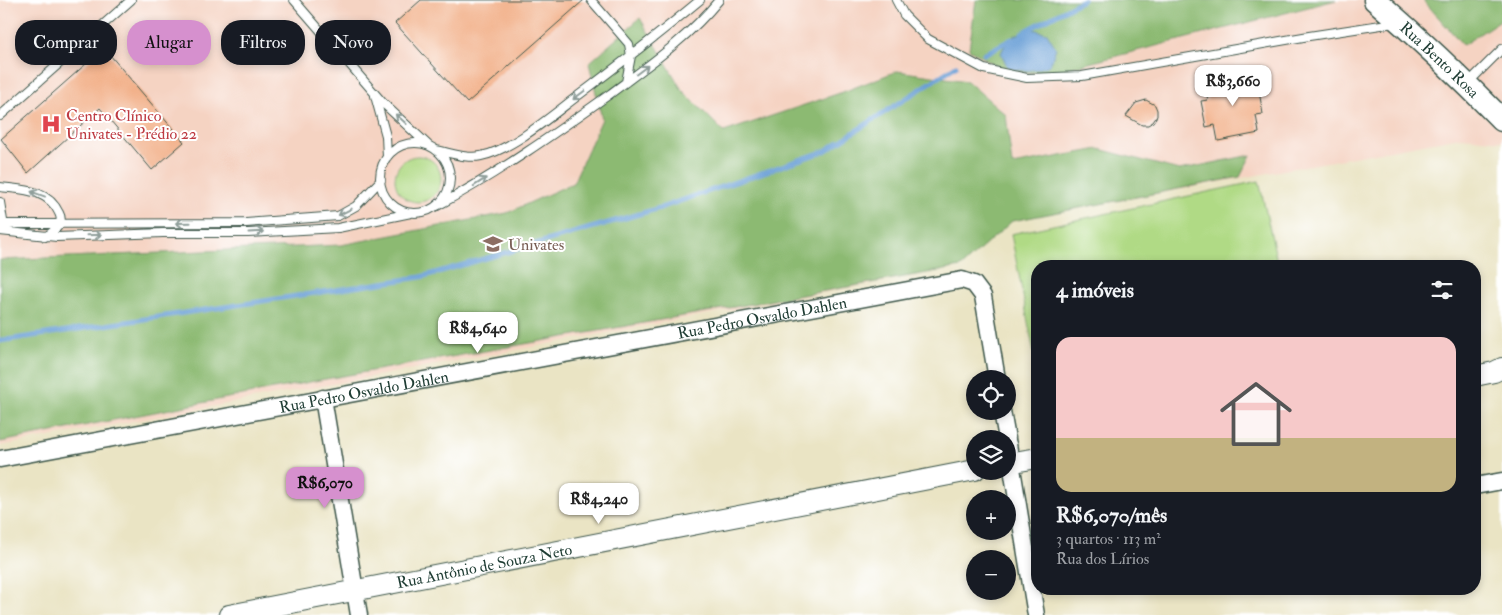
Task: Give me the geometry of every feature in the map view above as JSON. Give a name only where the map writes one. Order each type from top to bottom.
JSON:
[{"type":"main road","name":"Rua Bento Rosa","points":[[1375,0],[1467,84],[1502,120]]},
{"type":"street","name":"Rua Pedro Osvaldo Dahlen","points":[[0,459],[962,280],[974,284],[983,296],[995,370]]},
{"type":"street","points":[[1481,375],[1502,368]]},
{"type":"street","points":[[323,398],[359,615]]},
{"type":"street","points":[[1016,457],[1031,458]]},
{"type":"street","name":"Rua Antônio de Souza Neto","points":[[229,615],[966,472]]},
{"type":"street","points":[[1013,480],[1031,586]]},
{"type":"street","points":[[1481,485],[1502,482]]},
{"type":"street","points":[[1033,595],[1036,615]]},
{"type":"lane","points":[[0,116],[131,0]]},
{"type":"lane","points":[[294,0],[374,92],[429,146],[436,150],[465,157],[482,156],[508,146],[631,56],[700,0]]},
{"type":"lane","points":[[591,0],[629,44],[631,56],[626,82]]},
{"type":"lane","points":[[2,228],[45,236],[248,233],[338,228],[429,211],[473,187],[581,115],[680,41],[719,0]]},
{"type":"lane","points":[[896,0],[904,15],[928,39],[984,69],[1027,78],[1082,76],[1401,22]]},
{"type":"lane","points":[[1467,84],[1502,50]]},
{"type":"lane","points":[[374,92],[386,136],[387,157]]},
{"type":"lane","points":[[411,213],[394,207],[383,192],[381,180],[383,165],[387,157],[394,151],[410,144],[429,146]]},
{"type":"lane","points":[[436,150],[448,164],[450,173],[448,191],[437,206]]},
{"type":"lane","points":[[2,228],[61,223],[246,223],[338,216],[356,206],[381,180]]},
{"type":"lane","points":[[0,187],[24,189],[45,196],[56,207],[61,217],[61,223],[56,230],[45,236]]},
{"type":"lane","points":[[0,202],[2,228]]},
{"type":"shaded area","name":"Univates","points":[[0,0],[976,0],[969,49],[1007,72],[1050,73],[1336,0],[1422,0],[1463,45],[1502,19],[1502,141],[1461,137],[1012,221],[961,267],[0,446]]},
{"type":"green space","points":[[976,0],[1336,0],[1050,73],[1007,72],[969,49]]},
{"type":"green space","points":[[1423,0],[1502,0],[1502,19],[1463,45]]},
{"type":"green space","points":[[640,18],[682,90],[724,132],[843,92],[897,71],[967,81],[1006,115],[1012,165],[1099,149],[1179,170],[1251,155],[1240,177],[1012,221],[961,267],[320,380],[0,442],[0,260],[341,245],[507,213],[573,183],[602,119],[589,63]]},
{"type":"green space","points":[[413,156],[423,156],[435,162],[440,170],[440,188],[435,196],[427,201],[413,202],[405,199],[398,192],[395,184],[395,174],[398,166],[405,159]]},
{"type":"green space","points":[[1259,181],[1277,260],[1031,260],[1031,337],[1011,234]]},
{"type":"water","points":[[1033,29],[1047,33],[1056,48],[1050,65],[1030,70],[1008,68],[1001,53],[1006,43],[1022,32]]},
{"type":"building","points":[[421,0],[584,0],[467,103],[395,23]]},
{"type":"building","name":"Centro Clínico Univates - Prédio 22","points":[[117,63],[184,142],[152,170],[100,108],[28,173],[1,139],[85,65],[117,65]]},
{"type":"building","points":[[1248,74],[1250,81],[1257,80],[1263,114],[1256,115],[1259,133],[1218,141],[1215,125],[1206,127],[1201,101],[1208,100],[1204,83]]},
{"type":"building","points":[[1146,100],[1155,105],[1157,110],[1157,116],[1153,122],[1148,125],[1142,125],[1126,116],[1136,103]]},
{"type":"waterway","points":[[1022,33],[1083,0]]},
{"type":"waterway","points":[[984,54],[1012,39]]},
{"type":"waterway","points":[[0,341],[421,277],[660,208],[825,151],[956,66]]},
{"type":"place","name":"Centro Clínico Univates - Prédio 22","points":[[51,124]]},
{"type":"place","name":"Univates","points":[[493,244]]}]
